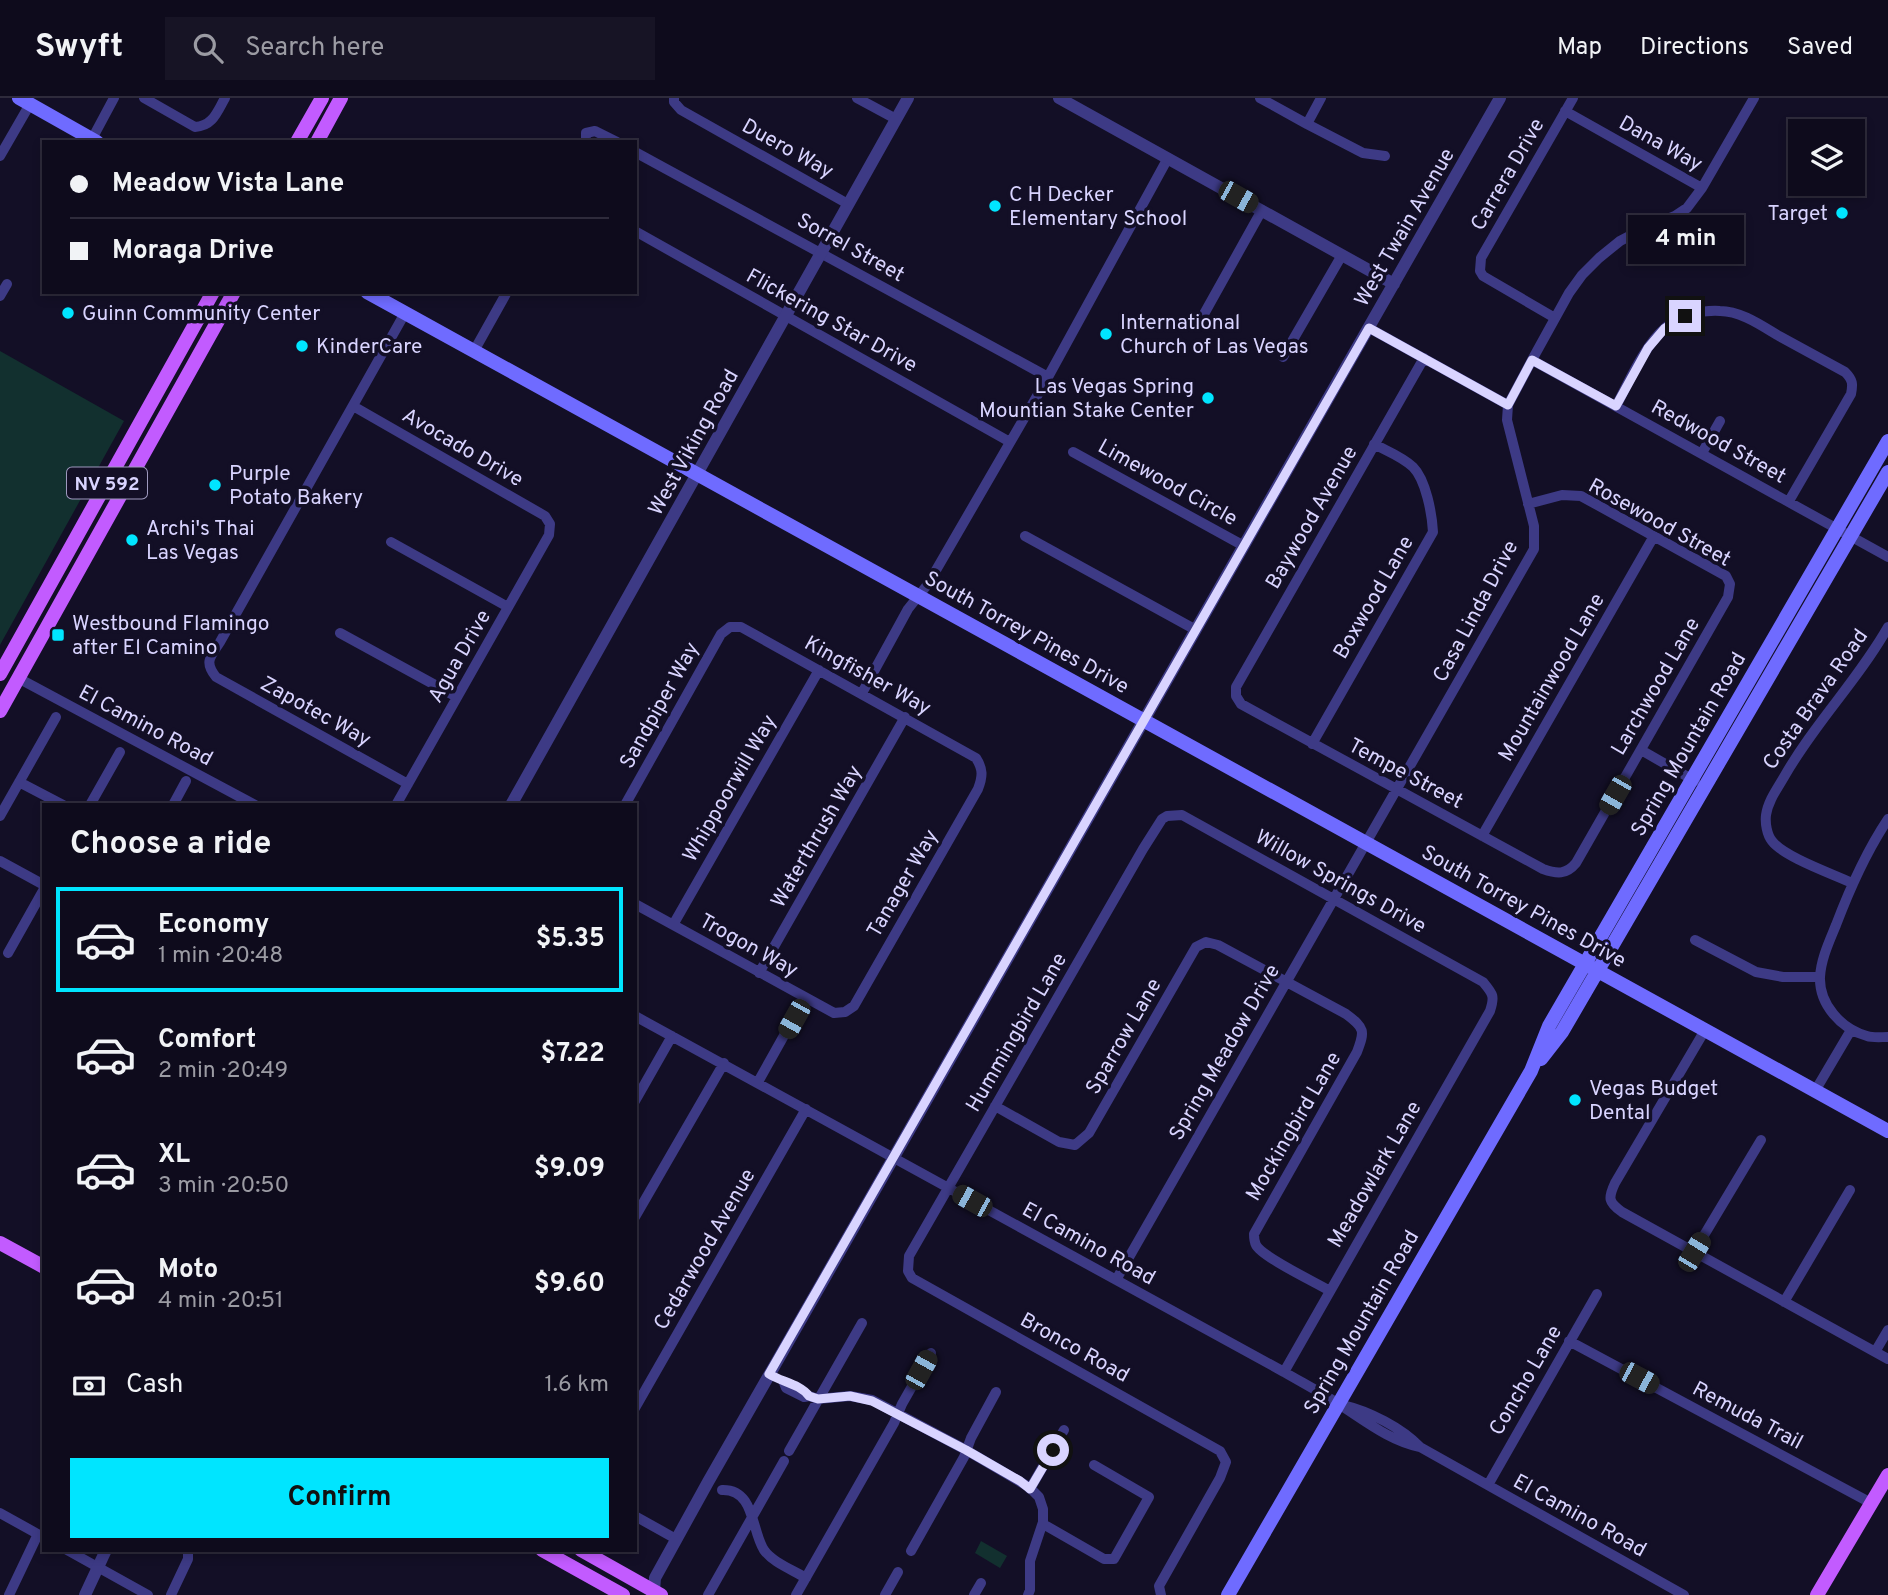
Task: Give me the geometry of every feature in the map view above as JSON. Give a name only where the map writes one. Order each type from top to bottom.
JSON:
[{"type":"main road","points":[[298,140],[322,98]]},
{"type":"main road","points":[[318,140],[341,98]]},
{"type":"main road","points":[[24,101],[94,140]]},
{"type":"main road","name":"NV 592","points":[[0,674],[212,294]]},
{"type":"main road","name":"NV 592","points":[[0,710],[233,294]]},
{"type":"main road","name":"South Torrey Pines Drive","points":[[371,294],[1888,1131]]},
{"type":"main road","points":[[142,456],[139,453],[139,444],[158,409],[165,379]]},
{"type":"main road","name":"Spring Mountain Road","points":[[1228,1595],[1531,1071],[1562,1032],[1592,968],[1844,532],[1888,441]]},
{"type":"main road","points":[[121,493],[123,472],[130,456],[125,450]]},
{"type":"main road","name":"Spring Mountain Road","points":[[1844,532],[1888,472]]},
{"type":"main road","points":[[18,678],[15,670],[23,650],[21,637]]},
{"type":"main road","points":[[0,1243],[42,1266]]},
{"type":"main road","points":[[1817,1595],[1888,1475]]},
{"type":"main road","points":[[546,1552],[623,1595]]},
{"type":"main road","points":[[584,1552],[650,1590]]},
{"type":"street","points":[[94,140],[114,98]]},
{"type":"street","points":[[144,98],[195,127],[212,121],[225,98]]},
{"type":"street","points":[[857,98],[896,119]]},
{"type":"street","name":"West Viking Road","points":[[512,803],[908,98]]},
{"type":"street","points":[[1059,98],[1394,284]]},
{"type":"street","points":[[1260,98],[1363,153],[1385,156]]},
{"type":"street","points":[[1307,124],[1321,98]]},
{"type":"street","name":"Carrera Drive","points":[[1555,318],[1483,276],[1480,271],[1481,258],[1573,98]]},
{"type":"street","points":[[1369,328],[1508,405],[1569,293],[1582,275],[1620,241],[1687,208],[1702,188],[1754,98]]},
{"type":"street","name":"West Twain Avenue","points":[[650,1590],[769,1374],[1369,328],[1497,99]]},
{"type":"street","name":"Duero Way","points":[[674,100],[681,110],[848,204]]},
{"type":"street","points":[[0,156],[24,101]]},
{"type":"street","name":"Dana Way","points":[[1565,111],[1702,188]]},
{"type":"street","points":[[586,137],[595,131],[613,140]]},
{"type":"street","name":"Sorrel Street","points":[[637,153],[1048,377]]},
{"type":"street","points":[[862,693],[908,609],[928,584],[1048,377],[1168,158]]},
{"type":"street","points":[[1204,314],[1262,210]]},
{"type":"street","name":"Flickering Star Drive","points":[[637,232],[1010,442]]},
{"type":"street","points":[[1283,357],[1342,255]]},
{"type":"street","points":[[0,296],[7,284]]},
{"type":"street","points":[[474,351],[506,294]]},
{"type":"street","points":[[1616,406],[1648,348],[1665,328],[1697,312],[1721,310],[1753,321],[1846,372],[1852,379],[1851,394],[1789,501]]},
{"type":"street","points":[[353,406],[405,313]]},
{"type":"street","name":"Baywood Avenue","points":[[1236,696],[1236,687],[1424,358]]},
{"type":"street","name":"Redwood Street","points":[[1532,360],[1888,557]]},
{"type":"street","name":"Casa Linda Drive","points":[[1366,842],[1534,549],[1534,526],[1507,420],[1508,405]]},
{"type":"street","name":"Avocado Drive","points":[[353,406],[545,516],[550,524]]},
{"type":"street","name":"Zapotec Way","points":[[353,406],[209,657],[209,668],[216,677],[408,784]]},
{"type":"street","points":[[1702,453],[1720,421]]},
{"type":"street","name":"Boxwood Lane","points":[[1312,744],[1433,531],[1432,517],[1416,470],[1374,444]]},
{"type":"street","name":"Limewood Circle","points":[[1073,452],[1244,546]]},
{"type":"street","name":"Rosewood Street","points":[[1528,504],[1562,495],[1581,496],[1726,576],[1730,584]]},
{"type":"street","name":"Agua Drive","points":[[397,803],[549,535],[550,524]]},
{"type":"street","points":[[1025,536],[1196,630]]},
{"type":"street","name":"Mountainwood Lane","points":[[1482,836],[1654,536]]},
{"type":"street","points":[[391,542],[508,607]]},
{"type":"street","name":"Larchwood Lane","points":[[1563,873],[1571,870],[1576,863],[1728,597],[1730,584]]},
{"type":"street","name":"Kingfisher Way","points":[[730,627],[741,628],[862,693],[976,758],[982,767]]},
{"type":"street","name":"Sandpiper Way","points":[[626,803],[721,634],[730,627]]},
{"type":"street","name":"Costa Brava Road","points":[[1852,883],[1787,853],[1772,842],[1765,817],[1770,800],[1793,761],[1863,666],[1888,627]]},
{"type":"street","points":[[340,633],[457,697]]},
{"type":"street","name":"Whippoorwill Way","points":[[673,925],[819,670]]},
{"type":"street","name":"El Camino Road","points":[[18,678],[251,803]]},
{"type":"street","name":"Tempe Street","points":[[1236,696],[1241,704],[1312,744],[1543,869],[1563,873]]},
{"type":"street","points":[[1,813],[56,717]]},
{"type":"street","name":"Waterthrush Way","points":[[760,973],[905,717]]},
{"type":"street","points":[[1641,750],[1699,783]]},
{"type":"street","points":[[91,803],[120,752]]},
{"type":"street","name":"Tanager Way","points":[[845,1012],[854,1006],[978,789],[982,779],[982,767]]},
{"type":"street","points":[[174,803],[186,781]]},
{"type":"street","points":[[19,782],[59,803]]},
{"type":"street","name":"Willow Springs Drive","points":[[1167,816],[1182,816],[1483,982],[1492,992]]},
{"type":"street","name":"Hummingbird Lane","points":[[908,1271],[909,1256],[1143,849],[1162,819],[1167,816]]},
{"type":"street","points":[[1888,819],[1852,883],[1824,956],[1821,977],[1822,993],[1834,1016],[1851,1030],[1869,1037],[1888,1037]]},
{"type":"street","name":"Spring Meadow Drive","points":[[1116,1280],[1366,842]]},
{"type":"street","points":[[0,861],[42,886]]},
{"type":"street","points":[[8,953],[42,891]]},
{"type":"street","name":"Trogon Way","points":[[637,905],[834,1013],[845,1012]]},
{"type":"street","points":[[1695,940],[1756,972],[1821,977]]},
{"type":"street","name":"Sparrow Lane","points":[[995,1106],[1059,1142],[1075,1145],[1089,1133],[1189,958],[1200,944],[1206,942],[1218,945],[1286,982]]},
{"type":"street","name":"Mockingbird Lane","points":[[1286,982],[1346,1014],[1358,1023],[1363,1035],[1357,1052],[1254,1234],[1254,1242],[1266,1255],[1330,1291]]},
{"type":"street","name":"Meadowlark Lane","points":[[1284,1372],[1489,1011],[1493,1000],[1492,992]]},
{"type":"street","points":[[758,1082],[805,998]]},
{"type":"street","name":"El Camino Road","points":[[637,1017],[1339,1404],[1359,1409],[1410,1436],[1420,1447],[1684,1595]]},
{"type":"street","points":[[1705,1030],[1615,1183],[1610,1200],[1622,1212],[1888,1359]]},
{"type":"street","points":[[1815,1091],[1851,1030]]},
{"type":"street","points":[[637,1097],[672,1036]]},
{"type":"street","points":[[637,1214],[724,1063]]},
{"type":"street","name":"Cedarwood Avenue","points":[[637,1405],[806,1109]]},
{"type":"street","points":[[1694,1252],[1761,1140]]},
{"type":"street","points":[[1784,1302],[1850,1189]]},
{"type":"street","name":"Bronco Road","points":[[908,1271],[912,1278],[1208,1442],[1224,1456],[1226,1462],[1220,1478],[1159,1586],[1161,1595]]},
{"type":"street","name":"Concho Lane","points":[[1488,1485],[1597,1294]]},
{"type":"street","points":[[708,1595],[786,1456],[814,1397],[862,1323]]},
{"type":"street","points":[[1875,1352],[1888,1330]]},
{"type":"street","name":"Remuda Trail","points":[[1570,1341],[1871,1503]]},
{"type":"street","points":[[796,1595],[931,1353]]},
{"type":"street","points":[[769,1374],[784,1383],[786,1388],[804,1397],[850,1396],[872,1401],[966,1450],[1030,1489],[1039,1497],[1043,1509],[1042,1524],[1030,1561],[1028,1595]]},
{"type":"street","points":[[911,1551],[996,1392]]},
{"type":"street","points":[[1030,1489],[1064,1430]]},
{"type":"street","points":[[1042,1524],[1104,1559],[1114,1559],[1149,1497],[1094,1465]]},
{"type":"street","points":[[708,1482],[733,1500],[746,1504],[764,1551],[806,1578]]},
{"type":"street","points":[[0,1513],[41,1536],[9,1595]]},
{"type":"street","points":[[637,1517],[676,1539]]},
{"type":"street","points":[[71,1552],[148,1595]]},
{"type":"street","points":[[85,1595],[105,1552]]},
{"type":"street","points":[[171,1595],[188,1559],[188,1552]]},
{"type":"street","points":[[885,1595],[898,1572]]},
{"type":"street","points":[[974,1595],[981,1583]]},
{"type":"street","points":[[1657,1595],[1663,1584]]},
{"type":"green space","points":[[0,351],[124,421],[0,645]]},
{"type":"green space","points":[[981,1541],[1007,1556],[1000,1568],[975,1553]]},
{"type":"place","name":"C H Decker Elementary School","points":[[995,206]]},
{"type":"place","name":"Target","points":[[1842,213]]},
{"type":"place","name":"Guinn Community Center","points":[[68,313]]},
{"type":"place","name":"International Church of Las Vegas","points":[[1106,334]]},
{"type":"place","name":"KinderCare","points":[[302,346]]},
{"type":"place","name":"Las Vegas Spring Mountian Stake Center","points":[[1208,398]]},
{"type":"place","name":"Purple Potato Bakery","points":[[215,485]]},
{"type":"place","name":"Archi's Thai Las Vegas","points":[[132,540]]},
{"type":"place","name":"Westbound Flamingo after El Camino","points":[[58,635]]},
{"type":"place","name":"Vegas Budget Dental","points":[[1575,1100]]},
{"type":"route","points":[[1053,1450],[1030,1489],[966,1450],[872,1401],[850,1396],[818,1399],[769,1374],[1369,328],[1508,405],[1532,360],[1616,406],[1648,348],[1665,328],[1685,316]]}]
